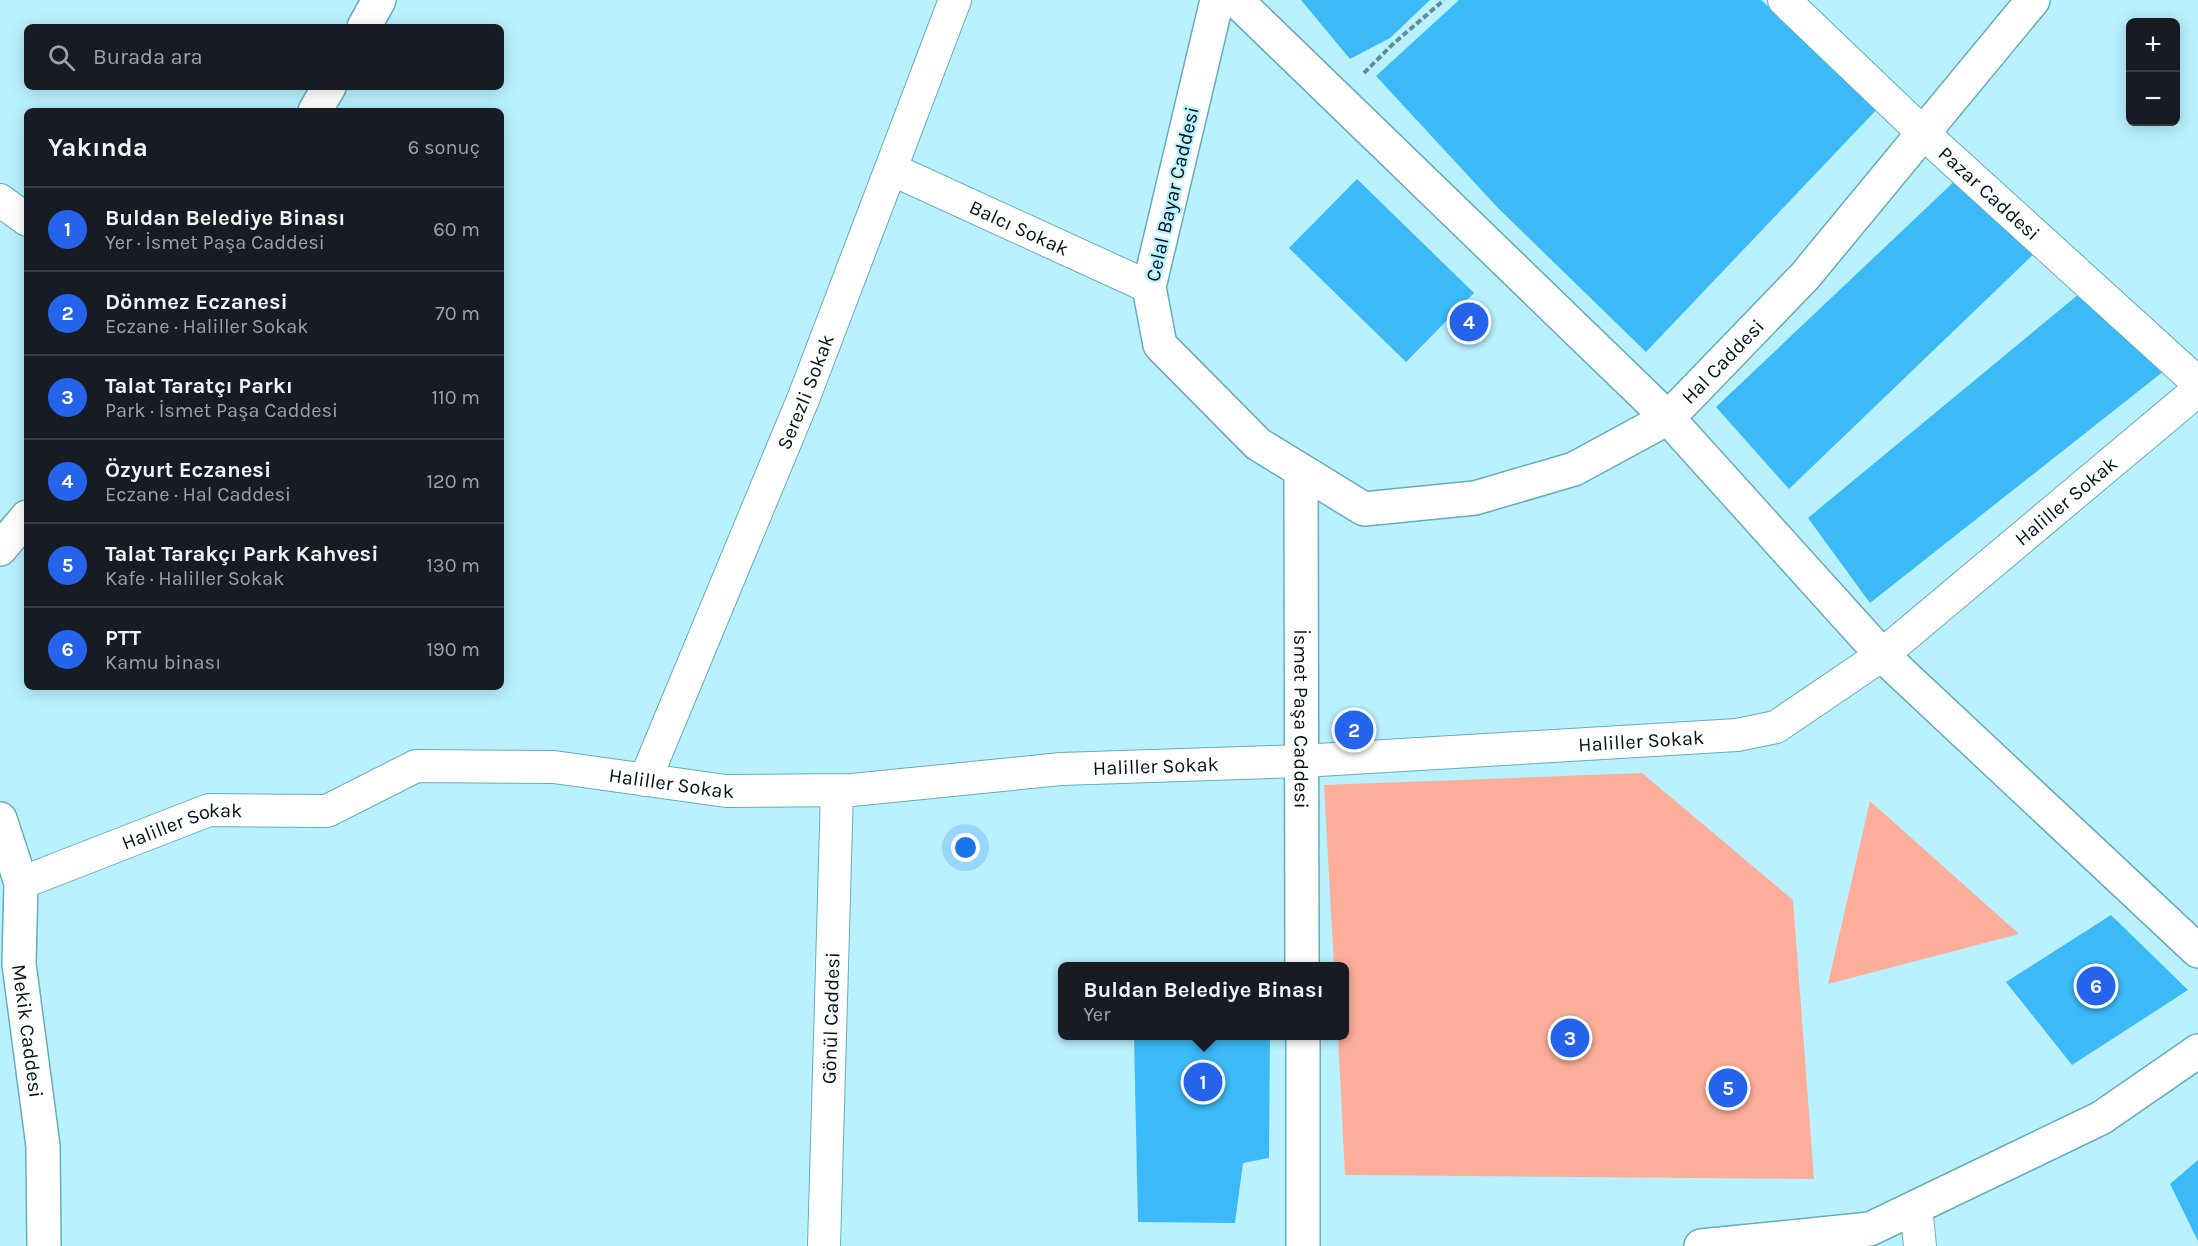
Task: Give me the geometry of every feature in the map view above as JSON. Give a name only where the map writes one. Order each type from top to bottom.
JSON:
[{"type":"street","points":[[366,24],[379,0]]},
{"type":"street","name":"Serezli Sokak","points":[[645,780],[804,397],[955,0]]},
{"type":"street","name":"Celal Bayar Caddesi","points":[[1217,0],[1149,287],[1160,345],[1258,444],[1301,471]]},
{"type":"street","points":[[1236,0],[1668,418],[1882,655],[2198,951]]},
{"type":"street","name":"Pazar Caddesi","points":[[1784,0],[1923,133],[2198,383]]},
{"type":"street","name":"Hal Caddesi","points":[[1301,471],[1364,509],[1475,498],[1574,469],[1668,418],[1804,276],[2033,0]]},
{"type":"street","points":[[317,108],[327,90]]},
{"type":"street","name":"Balcı Sokak","points":[[891,169],[1149,287]]},
{"type":"street","points":[[0,200],[24,218]]},
{"type":"street","name":"Haliller Sokak","points":[[21,883],[209,810],[327,811],[416,766],[554,767],[726,791],[837,790],[1061,769],[1302,760],[1737,735],[1776,728],[1882,655],[2198,390]]},
{"type":"street","name":"İsmet Paşa Caddesi","points":[[1301,471],[1302,962]]},
{"type":"street","points":[[0,549],[24,521]]},
{"type":"street","name":"Gönül Caddesi","points":[[824,1246],[837,790]]},
{"type":"street","name":"Mekik Caddesi","points":[[0,819],[21,883],[19,963],[43,1146],[44,1246]]},
{"type":"street","points":[[1303,1040],[1303,1246]]},
{"type":"street","points":[[1701,1246],[1869,1229],[2101,1118],[2198,1051]]},
{"type":"street","points":[[1916,1206],[1920,1246]]},
{"type":"path","points":[[1338,99],[1393,44],[1444,0]]},
{"type":"shaded area","points":[[1642,773],[1793,900],[1814,1179],[1345,1175],[1338,1040],[1349,1040],[1349,962],[1334,962],[1324,785]]},
{"type":"shaded area","points":[[1870,801],[2019,934],[1828,984]]},
{"type":"building","points":[[1301,0],[1430,0],[1390,38],[1350,59]]},
{"type":"building","points":[[1459,0],[1761,0],[1880,106],[1646,352],[1498,208],[1376,76]]},
{"type":"building","points":[[1959,177],[2039,249],[1789,489],[1716,407]]},
{"type":"building","points":[[1357,179],[1474,293],[1406,362],[1289,248]]},
{"type":"building","points":[[2085,289],[2169,367],[1870,603],[1808,518]]},
{"type":"building","points":[[2111,915],[2188,990],[2072,1065],[2006,982]]},
{"type":"building","points":[[1134,1040],[1270,1040],[1269,1158],[1243,1163],[1235,1223],[1138,1222]]},
{"type":"building","points":[[2198,1160],[2198,1241],[2170,1184]]},
{"type":"place","name":"Özyurt Eczanesi","points":[[1469,322]]},
{"type":"place","name":"Dönmez Eczanesi","points":[[1354,730]]},
{"type":"place","name":"PTT","points":[[2096,986]]},
{"type":"place","name":"Talat Taratçı Parkı","points":[[1570,1038]]},
{"type":"place","name":"Buldan Belediye Binası","points":[[1203,1082]]},
{"type":"place","name":"Talat Tarakçı Park Kahvesi","points":[[1728,1088]]}]
